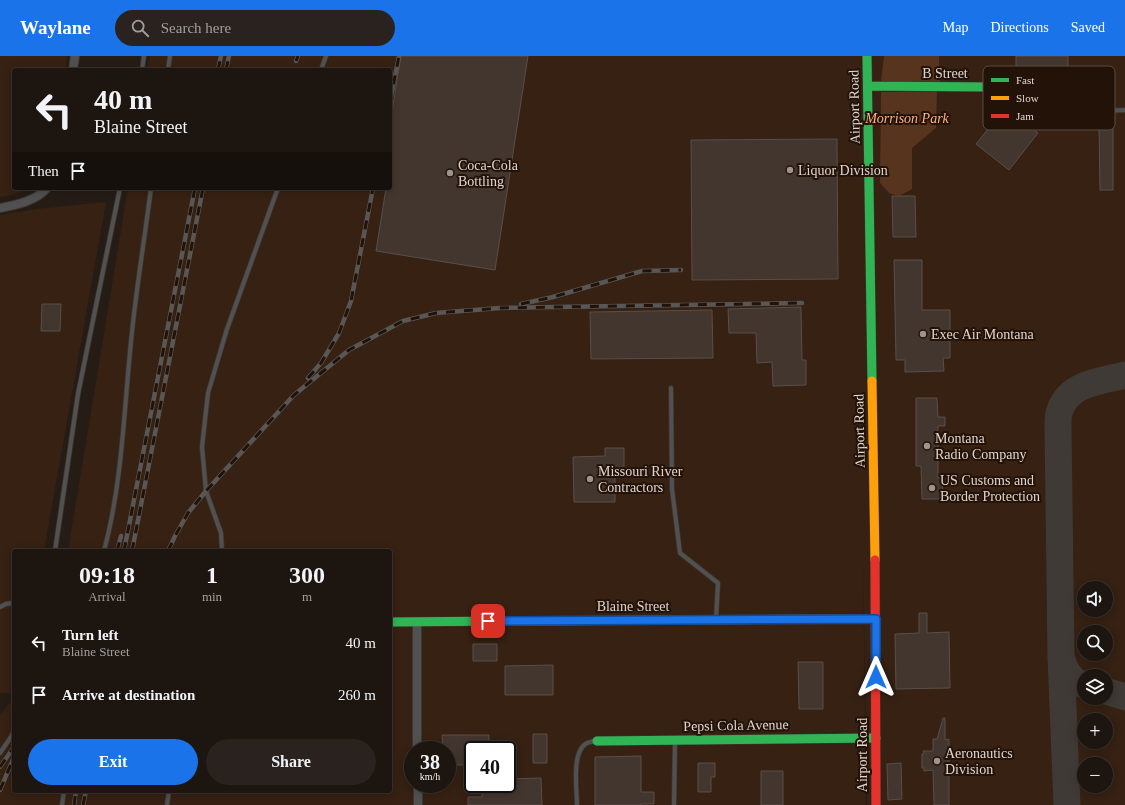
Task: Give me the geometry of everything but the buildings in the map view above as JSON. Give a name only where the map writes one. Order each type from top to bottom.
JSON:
[{"type":"street","points":[[74,68],[75,56]]},
{"type":"street","name":"Airport Road","points":[[867,56],[876,619],[876,805]]},
{"type":"street","name":"B Street","points":[[868,86],[983,87]]},
{"type":"street","points":[[0,208],[24,203],[46,190]]},
{"type":"street","name":"Blaine Street","points":[[392,622],[876,619]]},
{"type":"street","points":[[417,622],[417,741]]},
{"type":"street","name":"Pepsi Cola Avenue","points":[[597,741],[876,738]]},
{"type":"street","points":[[418,793],[418,805]]},
{"type":"lane","points":[[142,68],[144,56]]},
{"type":"lane","points":[[168,68],[170,56]]},
{"type":"lane","points":[[322,68],[326,56]]},
{"type":"lane","points":[[54,549],[78,394],[120,190]]},
{"type":"lane","points":[[104,549],[118,484],[132,332],[152,190]]},
{"type":"lane","points":[[222,549],[221,533],[206,491],[205,484],[202,447],[208,393],[227,329],[277,190]]},
{"type":"lane","points":[[671,388],[672,489],[680,553],[718,582],[716,620]]},
{"type":"lane","points":[[0,603],[6,604]]},
{"type":"lane","points":[[0,606],[12,603]]},
{"type":"lane","points":[[0,753],[12,735]]},
{"type":"lane","points":[[674,805],[675,740]]},
{"type":"lane","points":[[577,805],[576,761],[580,750],[587,743],[597,741]]},
{"type":"lane","points":[[62,805],[64,793]]},
{"type":"lane","points":[[167,805],[169,793]]},
{"type":"shaded area","points":[[0,56],[67,56],[65,68],[12,68],[12,190],[28,190],[0,197]]},
{"type":"shaded area","points":[[150,56],[1125,56],[1125,805],[867,805],[863,557],[866,805],[0,805],[0,715],[12,700],[12,793],[392,793],[392,549],[68,549],[128,190],[392,190],[392,68],[147,68]]},
{"type":"shaded area","points":[[106,202],[44,549],[12,549],[12,693],[0,693],[0,215],[36,209]]},
{"type":"green space","points":[[884,56],[939,56],[940,82],[881,81]]},
{"type":"green space","name":"Morrison Park","points":[[937,91],[936,128],[912,148],[912,189],[899,196],[889,193],[880,183],[881,92]]},
{"type":"taxiway","points":[[1067,805],[1061,657],[1058,415],[1064,401],[1078,389],[1096,382],[1125,375]]},
{"type":"taxiway","points":[[1061,657],[1069,674],[1077,682]]},
{"type":"taxiway","points":[[1113,693],[1125,697]]},
{"type":"railway","points":[[218,68],[221,56]]},
{"type":"railway","points":[[226,68],[229,56]]},
{"type":"railway","points":[[296,61],[298,56]]},
{"type":"railway","points":[[392,92],[399,56]]},
{"type":"railway","points":[[124,549],[195,190]]},
{"type":"railway","points":[[132,549],[203,190]]},
{"type":"railway","points":[[308,378],[321,363],[339,333],[351,301],[373,190]]},
{"type":"railway","points":[[521,304],[553,297],[642,271],[681,270]]},
{"type":"railway","points":[[169,549],[188,513],[206,491],[294,395],[349,350],[403,321],[436,313],[500,308],[802,303]]},
{"type":"railway","points":[[118,549],[121,536]]},
{"type":"railway","points":[[0,767],[12,750]]},
{"type":"railway","points":[[0,790],[12,762]]},
{"type":"railway","points":[[74,805],[76,793]]},
{"type":"railway","points":[[83,805],[86,793]]},
{"type":"traffic: fast","points":[[867,56],[872,381]]},
{"type":"traffic: fast","points":[[868,86],[983,87]]},
{"type":"traffic: fast","points":[[392,622],[660,620]]},
{"type":"traffic: fast","points":[[597,741],[876,738]]},
{"type":"traffic: slow","points":[[872,381],[875,560]]},
{"type":"traffic: slow","points":[[660,620],[876,619]]},
{"type":"traffic: jam","points":[[875,560],[876,805]]},
{"type":"place","name":"Liquor Division","points":[[790,170]]},
{"type":"place","name":"Coca-Cola Bottling","points":[[450,173]]},
{"type":"place","name":"Exec Air Montana","points":[[923,334]]},
{"type":"place","name":"Montana Radio Company","points":[[927,446]]},
{"type":"place","name":"Missouri River Contractors","points":[[590,479]]},
{"type":"place","name":"US Customs and Border Protection","points":[[932,488]]},
{"type":"place","name":"Aeronautics Division","points":[[937,761]]},
{"type":"route","points":[[488,621],[876,619],[876,677]]}]
